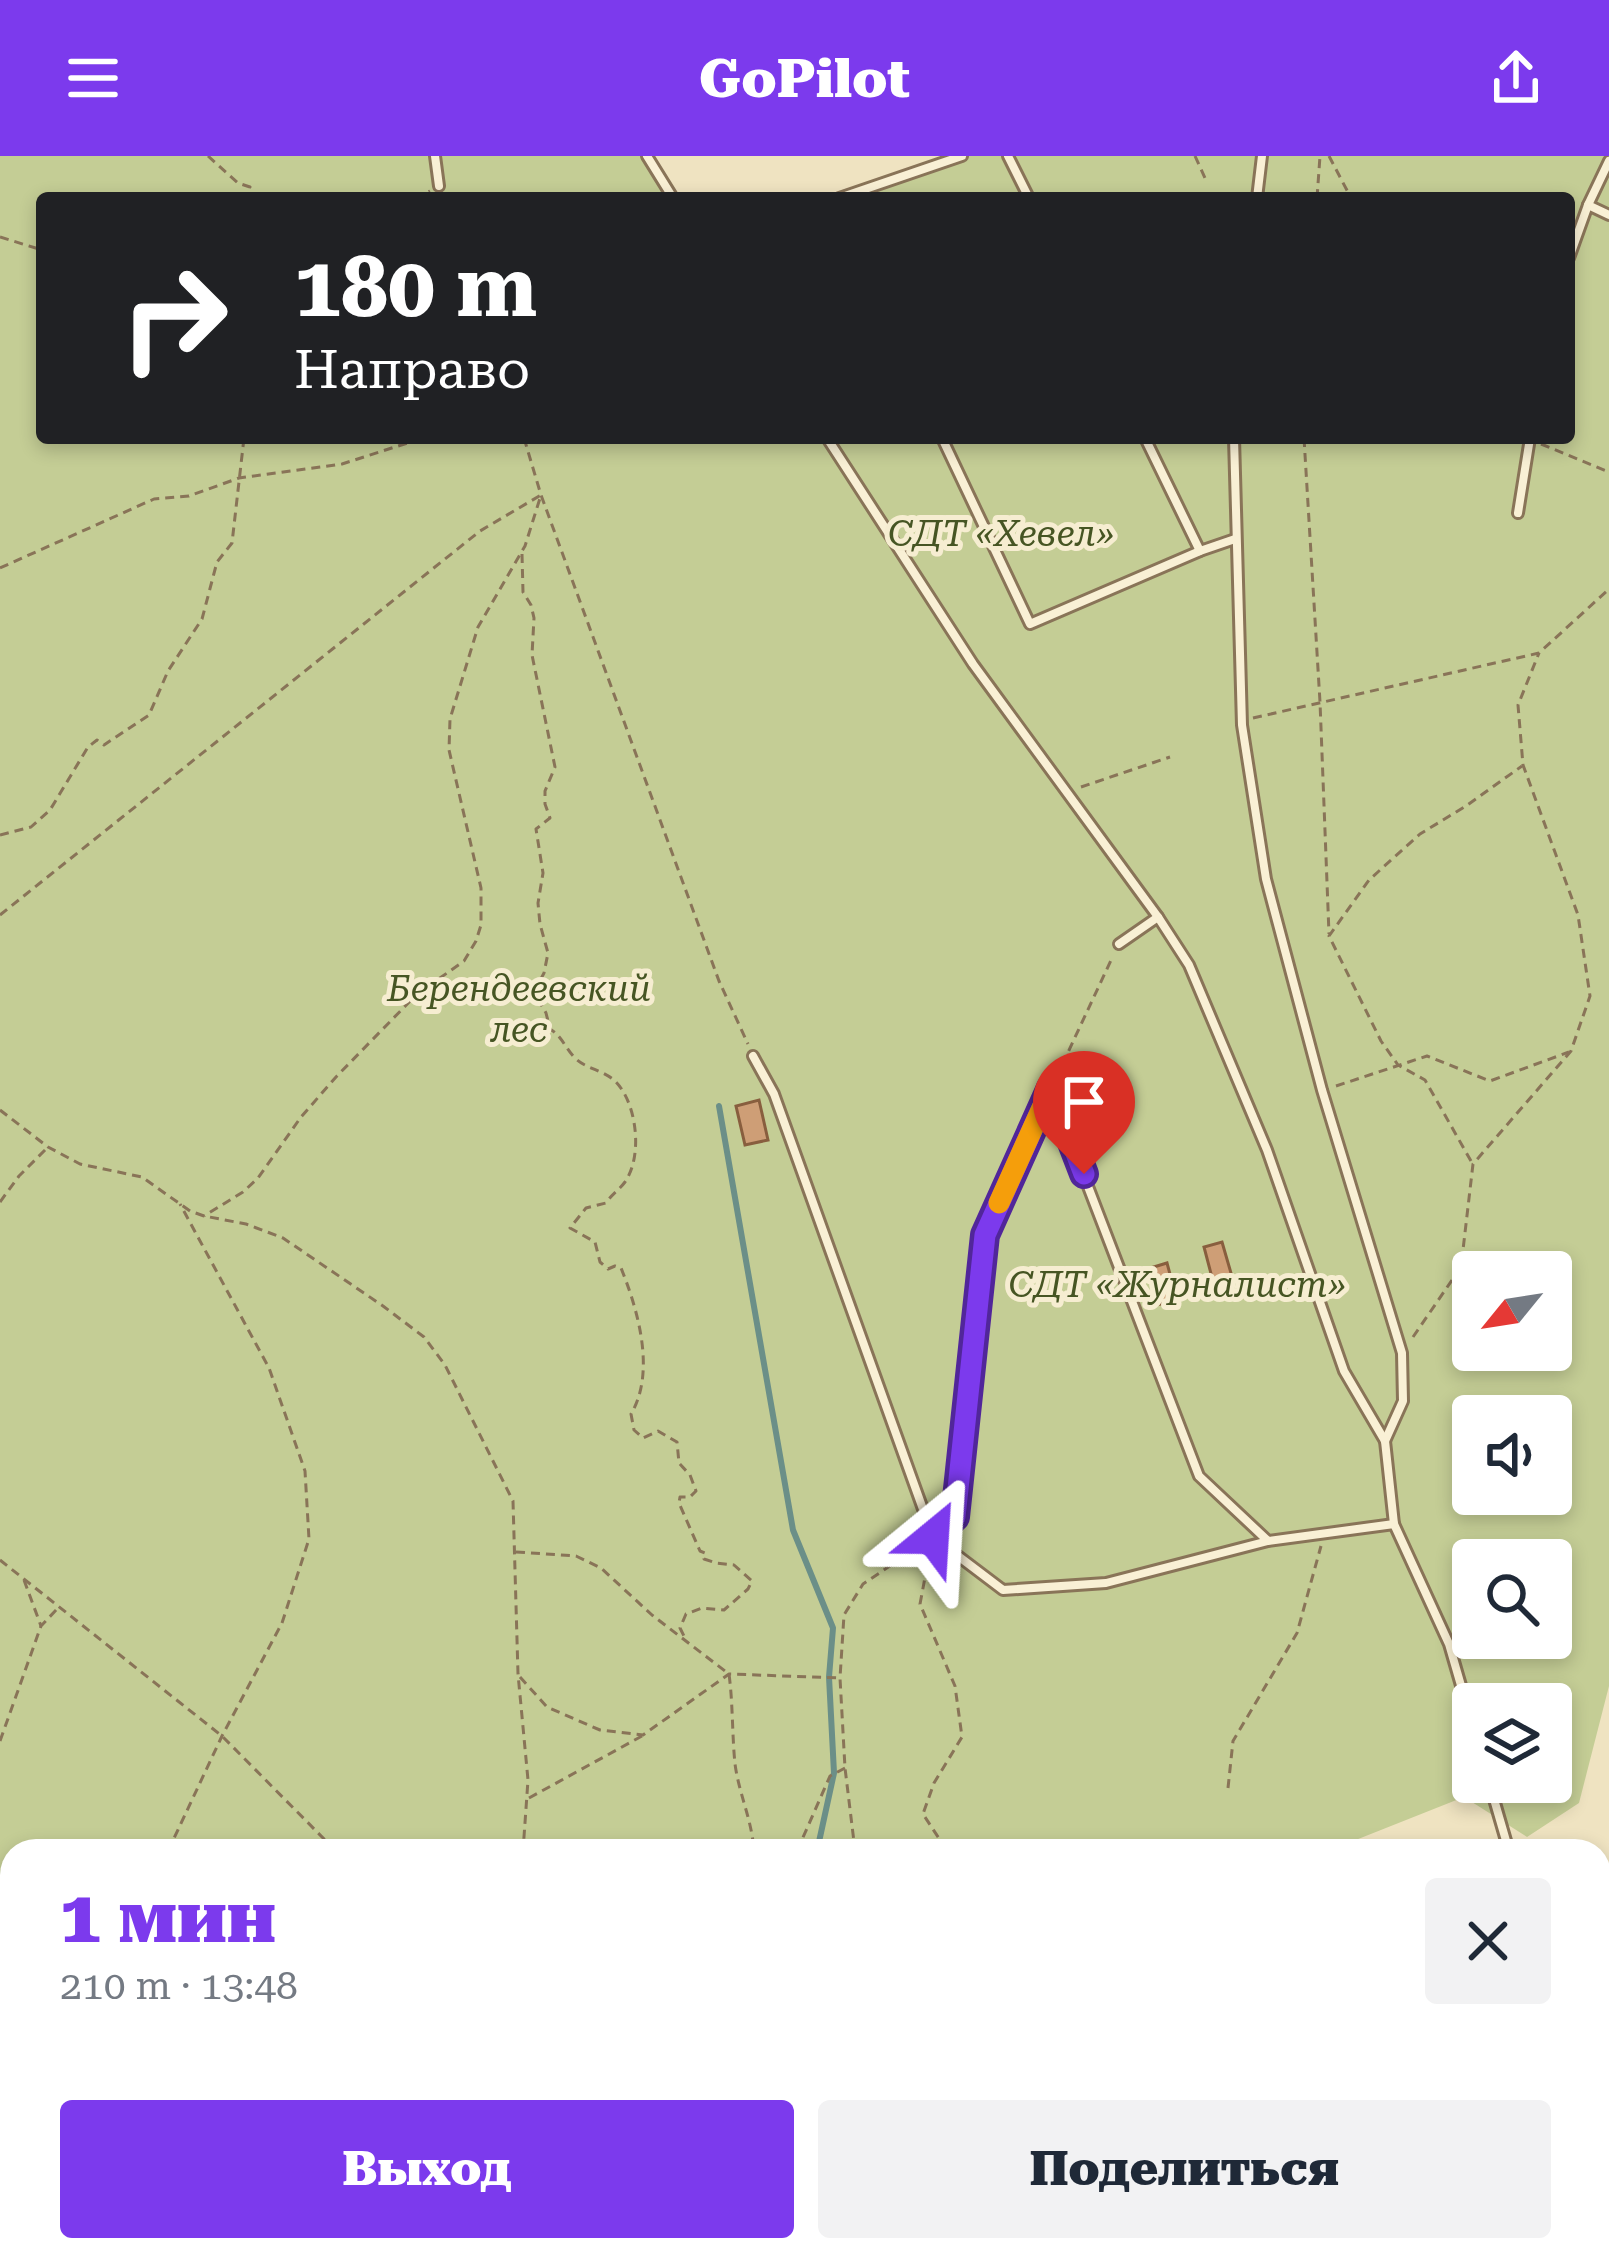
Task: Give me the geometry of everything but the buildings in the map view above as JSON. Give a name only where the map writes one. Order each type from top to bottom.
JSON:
[{"type":"lane","points":[[436,156],[439,187]]},
{"type":"lane","points":[[647,156],[669,192]]},
{"type":"lane","points":[[857,192],[962,156]]},
{"type":"lane","points":[[1009,156],[1026,192]]},
{"type":"lane","points":[[1257,192],[1262,156]]},
{"type":"lane","points":[[1575,242],[1609,160]]},
{"type":"lane","points":[[1588,206],[1609,214]]},
{"type":"lane","points":[[831,444],[973,664],[1189,965],[1267,1150],[1344,1371],[1385,1441],[1394,1524],[1449,1644],[1460,1683]]},
{"type":"lane","points":[[945,444],[1030,624],[1235,539]]},
{"type":"lane","points":[[1148,444],[1200,551]]},
{"type":"lane","points":[[1234,444],[1242,725],[1266,879],[1322,1090],[1402,1353],[1403,1401],[1385,1441]]},
{"type":"lane","points":[[1518,513],[1529,444]]},
{"type":"lane","points":[[1119,944],[1158,916]]},
{"type":"lane","points":[[753,1056],[774,1094],[933,1537],[1003,1590],[1106,1583],[1268,1541],[1394,1524]]},
{"type":"lane","points":[[933,1537],[955,1517],[985,1235],[1051,1088]]},
{"type":"lane","points":[[1051,1088],[1198,1476],[1268,1541]]},
{"type":"lane","points":[[1495,1803],[1506,1839]]},
{"type":"path","points":[[208,156],[238,183],[250,187],[247,192]]},
{"type":"path","points":[[1195,156],[1204,178]]},
{"type":"path","points":[[1317,192],[1320,156]]},
{"type":"path","points":[[1329,156],[1349,192]]},
{"type":"path","points":[[0,237],[36,248]]},
{"type":"path","points":[[0,835],[31,827],[50,810],[88,747],[97,740],[104,745],[149,715],[168,671],[202,619],[217,562],[232,543],[243,444]]},
{"type":"path","points":[[0,568],[154,499],[189,496],[239,478],[342,464],[404,444]]},
{"type":"path","points":[[526,444],[719,981],[753,1056]]},
{"type":"path","points":[[1304,444],[1330,936],[1381,1042],[1398,1065],[1425,1080],[1473,1164]]},
{"type":"path","points":[[1544,444],[1609,472]]},
{"type":"path","points":[[541,495],[521,560],[523,592],[534,619],[532,655],[555,767],[545,791],[550,818],[536,829],[543,873],[539,924],[548,953],[534,992],[550,1029],[559,1034],[577,1061],[618,1084],[629,1106],[635,1139],[634,1160],[624,1184],[606,1203],[586,1208],[570,1228],[595,1242],[600,1262],[608,1269],[621,1268],[626,1281],[640,1334],[643,1372],[638,1403],[631,1414],[634,1430],[643,1438],[658,1431],[677,1442],[680,1463],[696,1491],[690,1498],[680,1497],[680,1503],[704,1559],[734,1565],[752,1581],[724,1610],[702,1608],[686,1614],[680,1628],[686,1640]]},
{"type":"path","points":[[0,915],[480,532],[541,495]]},
{"type":"path","points":[[204,1216],[258,1178],[336,1077],[416,995],[464,961],[476,941],[482,888],[448,750],[450,719],[478,627],[525,545]]},
{"type":"path","points":[[1402,1353],[1461,1267],[1473,1164],[1571,1051],[1590,996],[1578,915],[1523,765],[1518,705],[1539,653],[1609,589]]},
{"type":"path","points":[[1242,725],[1258,715],[1539,653]]},
{"type":"path","points":[[1068,791],[1171,757]]},
{"type":"path","points":[[1330,936],[1369,880],[1420,834],[1523,765]]},
{"type":"path","points":[[1051,1088],[1119,944]]},
{"type":"path","points":[[1322,1090],[1427,1056],[1490,1081],[1571,1051]]},
{"type":"path","points":[[0,1110],[48,1147],[80,1164],[142,1177],[204,1216],[283,1238],[424,1337],[445,1366],[513,1501],[518,1674],[528,1780],[525,1839]]},
{"type":"path","points":[[0,1202],[48,1147]]},
{"type":"path","points":[[176,1839],[222,1736],[282,1623],[309,1539],[305,1471],[268,1368],[180,1204]]},
{"type":"path","points":[[1228,1788],[1234,1741],[1297,1634],[1325,1533]]},
{"type":"path","points":[[854,1839],[840,1678],[844,1615],[863,1584],[933,1537]]},
{"type":"path","points":[[933,1537],[920,1604],[956,1686],[962,1737],[934,1783],[923,1814],[939,1839]]},
{"type":"path","points":[[514,1552],[576,1556],[601,1568],[729,1674],[840,1678]]},
{"type":"path","points":[[0,1560],[222,1736],[324,1839]]},
{"type":"path","points":[[24,1578],[41,1626]]},
{"type":"path","points":[[0,1741],[41,1626],[59,1606]]},
{"type":"path","points":[[518,1674],[547,1707],[600,1730],[643,1736]]},
{"type":"path","points":[[527,1800],[643,1736],[729,1674]]},
{"type":"path","points":[[729,1674],[736,1767],[753,1839]]},
{"type":"path","points":[[802,1839],[830,1776],[844,1768]]},
{"type":"green space","name":"Берендеевский лес","points":[[0,156],[647,156],[669,192],[36,192],[36,444],[1575,444],[1575,192],[857,192],[962,156],[1609,156],[1609,1686],[1579,1803],[1527,1837],[1473,1803],[1572,1803],[1572,1683],[1452,1683],[1452,1802],[1358,1839],[0,1839]]},
{"type":"waterway","points":[[719,1106],[793,1530],[833,1628],[829,1677],[834,1773],[820,1839]]},
{"type":"slow traffic","points":[[999,1203],[1046,1099]]},
{"type":"route","points":[[933,1537],[955,1517],[985,1235],[1051,1088],[1084,1174]]},
{"type":"park label","name":"СДТ «Хевел»","points":[[1001,533]]},
{"type":"park label","name":"СДТ «Журналист»","points":[[1177,1284]]}]
